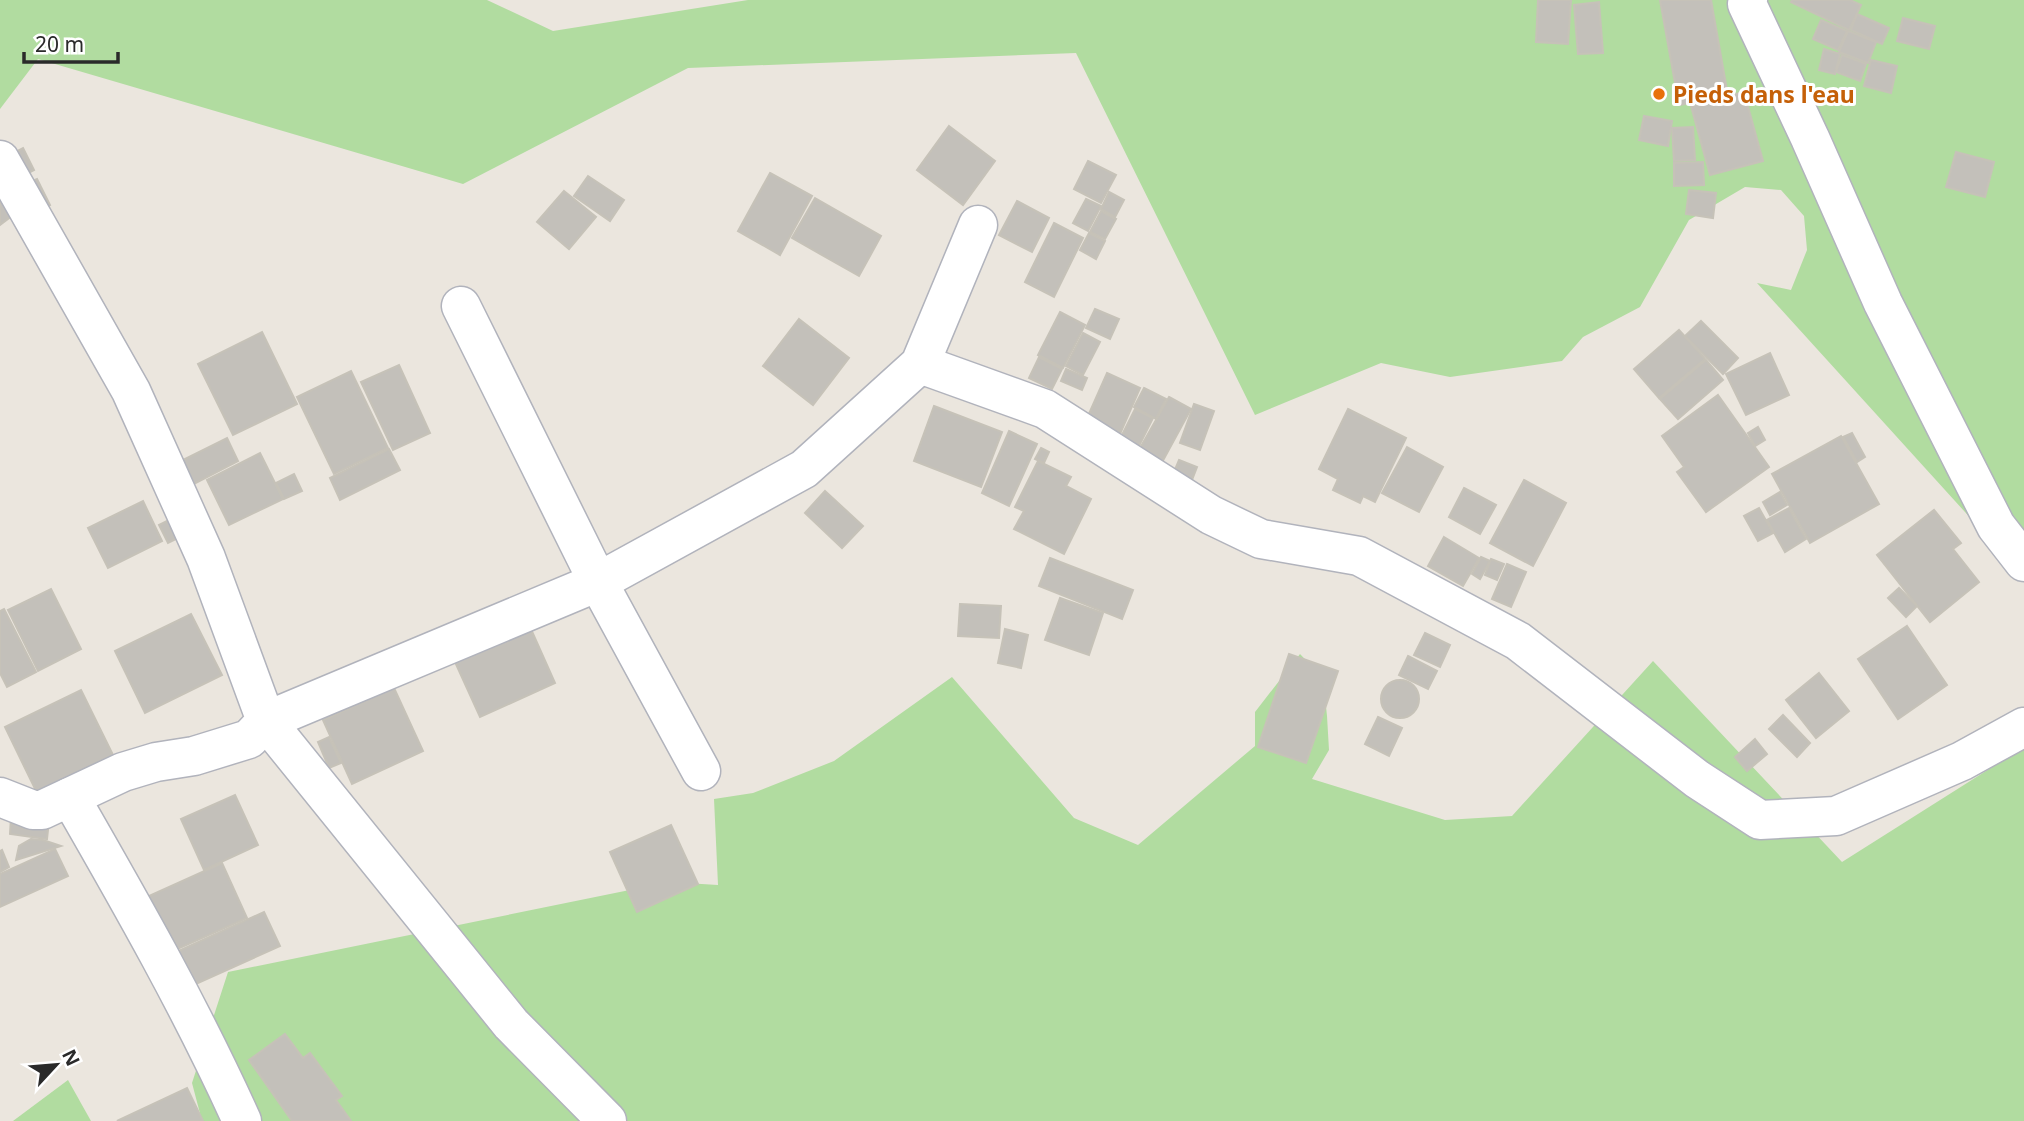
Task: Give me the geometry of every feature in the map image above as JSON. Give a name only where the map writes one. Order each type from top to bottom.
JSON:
[{"type":"street","points":[[1748,0],[1747,4],[1883,303],[1996,526],[2024,562]]},
{"type":"street","points":[[0,160],[131,391],[206,558],[266,721],[511,1024],[607,1121]]},
{"type":"street","points":[[0,797],[37,810],[123,772],[156,762],[194,756],[249,739],[266,721],[598,582],[804,469],[920,364],[978,225]]},
{"type":"street","points":[[461,306],[598,582],[701,771]]},
{"type":"street","points":[[920,364],[1045,409],[1212,515],[1261,539],[1359,556],[1505,634],[1697,779],[1760,820],[1836,816],[1962,761],[2024,727]]},
{"type":"street","points":[[71,797],[215,1062],[242,1121]]},
{"type":"green space","points":[[0,0],[487,0],[553,31],[748,0],[2024,0],[2024,577],[1757,283],[1791,290],[1807,250],[1804,216],[1781,190],[1745,187],[1689,220],[1640,307],[1583,337],[1562,361],[1450,377],[1381,363],[1255,415],[1076,53],[688,68],[463,184],[38,59],[0,109]]},
{"type":"green space","points":[[1300,654],[1323,678],[1327,716],[1329,750],[1312,779],[1445,820],[1512,816],[1653,661],[1842,862],[2024,747],[2024,1121],[202,1121],[192,1083],[228,972],[669,882],[718,885],[714,799],[753,793],[834,761],[952,677],[1074,818],[1138,845],[1255,746],[1255,712]]},
{"type":"green space","points":[[68,1080],[91,1121],[13,1121]]},
{"type":"building","points":[[1538,0],[1571,0],[1568,44],[1536,42]]},
{"type":"building","points":[[1660,0],[1711,0],[1728,96],[1679,105]]},
{"type":"building","points":[[1850,0],[1861,5],[1849,30],[1791,2]]},
{"type":"building","points":[[1599,2],[1603,53],[1578,54],[1574,5]]},
{"type":"building","points":[[1857,14],[1889,28],[1882,44],[1851,30]]},
{"type":"building","points":[[1903,18],[1935,26],[1929,49],[1897,41]]},
{"type":"building","points":[[1821,20],[1847,31],[1838,50],[1813,39]]},
{"type":"building","points":[[1848,31],[1876,42],[1868,63],[1839,52]]},
{"type":"building","points":[[1824,49],[1840,54],[1835,74],[1819,70]]},
{"type":"building","points":[[1842,55],[1866,64],[1860,81],[1836,72]]},
{"type":"building","points":[[1871,60],[1897,66],[1891,93],[1864,86]]},
{"type":"building","points":[[1744,92],[1763,161],[1710,175],[1691,106]]},
{"type":"building","points":[[1644,116],[1672,121],[1668,146],[1639,140]]},
{"type":"building","points":[[949,126],[995,161],[963,205],[917,170]]},
{"type":"building","points":[[1693,127],[1695,160],[1674,161],[1672,128]]},
{"type":"building","points":[[23,148],[34,170],[15,180],[4,158]]},
{"type":"building","points":[[1956,152],[1994,162],[1985,197],[1946,187]]},
{"type":"building","points":[[1088,161],[1116,175],[1101,203],[1074,189]]},
{"type":"building","points":[[1703,162],[1704,185],[1674,186],[1674,163]]},
{"type":"building","points":[[770,173],[812,196],[780,255],[738,231]]},
{"type":"building","points":[[0,174],[25,206],[0,225]]},
{"type":"building","points":[[588,176],[624,200],[610,221],[574,196]]},
{"type":"building","points":[[37,179],[50,205],[34,213],[21,186]]},
{"type":"building","points":[[1689,190],[1716,193],[1713,218],[1686,214]]},
{"type":"building","points":[[564,191],[596,217],[569,249],[537,222]]},
{"type":"building","points":[[1109,192],[1124,200],[1115,217],[1101,209]]},
{"type":"building","points":[[815,198],[881,236],[859,276],[792,238]]},
{"type":"building","points":[[1086,199],[1101,206],[1088,231],[1073,223]]},
{"type":"building","points":[[1017,201],[1049,218],[1032,252],[999,235]]},
{"type":"building","points":[[1101,211],[1116,219],[1105,239],[1090,232]]},
{"type":"building","points":[[1054,223],[1083,238],[1054,297],[1025,282]]},
{"type":"building","points":[[1089,233],[1105,241],[1096,259],[1080,250]]},
{"type":"building","points":[[1095,309],[1119,319],[1110,339],[1086,328]]},
{"type":"building","points":[[1060,312],[1085,325],[1063,368],[1038,355]]},
{"type":"building","points":[[799,319],[849,358],[813,405],[763,366]]},
{"type":"building","points":[[1701,321],[1738,358],[1723,374],[1685,336]]},
{"type":"building","points":[[1679,330],[1705,359],[1659,398],[1634,369]]},
{"type":"building","points":[[262,332],[297,404],[233,435],[198,364]]},
{"type":"building","points":[[1083,333],[1100,342],[1083,375],[1066,366]]},
{"type":"building","points":[[1770,353],[1789,395],[1746,415],[1726,374]]},
{"type":"building","points":[[1039,357],[1062,369],[1052,389],[1029,378]]},
{"type":"building","points":[[1706,360],[1723,380],[1678,419],[1660,399]]},
{"type":"building","points":[[399,365],[430,433],[393,450],[361,382]]},
{"type":"building","points":[[1066,369],[1087,378],[1082,390],[1061,381]]},
{"type":"building","points":[[351,371],[388,448],[334,474],[297,397]]},
{"type":"building","points":[[1107,373],[1140,388],[1117,441],[1084,425]]},
{"type":"building","points":[[1144,388],[1166,399],[1156,419],[1134,407]]},
{"type":"building","points":[[1718,395],[1769,467],[1706,512],[1677,472],[1684,467],[1662,436]]},
{"type":"building","points":[[1169,397],[1191,409],[1159,468],[1136,455]]},
{"type":"building","points":[[1194,404],[1214,411],[1200,450],[1180,443]]},
{"type":"building","points":[[934,406],[1002,432],[981,487],[914,461]]},
{"type":"building","points":[[1135,409],[1153,418],[1136,452],[1118,443]]},
{"type":"building","points":[[1348,409],[1406,438],[1375,502],[1363,496],[1360,503],[1333,490],[1338,479],[1319,469]]},
{"type":"building","points":[[1758,427],[1765,440],[1755,446],[1748,433]]},
{"type":"building","points":[[1009,431],[1037,444],[1009,506],[982,493]]},
{"type":"building","points":[[1852,433],[1865,457],[1857,462],[1843,437]]},
{"type":"building","points":[[1841,436],[1879,504],[1810,543],[1772,474]]},
{"type":"building","points":[[227,438],[238,461],[194,484],[183,460]]},
{"type":"building","points":[[1407,447],[1443,467],[1419,512],[1382,493]]},
{"type":"building","points":[[1041,448],[1049,452],[1044,463],[1035,459]]},
{"type":"building","points":[[389,449],[400,470],[340,500],[330,478]]},
{"type":"building","points":[[260,453],[283,499],[229,525],[207,480]]},
{"type":"building","points":[[1179,460],[1197,467],[1192,480],[1174,472]]},
{"type":"building","points":[[1038,461],[1071,477],[1066,486],[1091,499],[1064,554],[1014,529],[1024,511],[1015,507]]},
{"type":"building","points":[[294,474],[302,491],[284,499],[276,483]]},
{"type":"building","points":[[1524,480],[1566,503],[1533,566],[1490,543]]},
{"type":"building","points":[[1464,488],[1496,505],[1480,534],[1449,517]]},
{"type":"building","points":[[825,491],[863,526],[842,548],[805,513]]},
{"type":"building","points":[[1780,492],[1787,505],[1770,515],[1763,502]]},
{"type":"building","points":[[143,501],[162,541],[108,568],[88,528]]},
{"type":"building","points":[[1759,508],[1773,533],[1758,541],[1744,516]]},
{"type":"building","points":[[1789,508],[1806,539],[1785,552],[1767,520]]},
{"type":"building","points":[[1934,510],[1961,543],[1953,549],[1979,582],[1930,622],[1877,555]]},
{"type":"building","points":[[175,517],[184,535],[168,543],[159,525]]},
{"type":"building","points":[[1444,537],[1479,558],[1463,586],[1428,566]]},
{"type":"building","points":[[1481,557],[1490,561],[1480,579],[1472,574]]},
{"type":"building","points":[[1050,558],[1133,590],[1122,619],[1039,586]]},
{"type":"building","points":[[1491,559],[1504,564],[1497,580],[1485,575]]},
{"type":"building","points":[[1507,564],[1526,572],[1511,607],[1492,599]]},
{"type":"building","points":[[1899,588],[1917,606],[1906,617],[1888,598]]},
{"type":"building","points":[[51,589],[81,649],[38,671],[8,610]]},
{"type":"building","points":[[1060,598],[1103,613],[1089,655],[1045,640]]},
{"type":"building","points":[[960,604],[1001,606],[999,638],[958,636]]},
{"type":"building","points":[[4,609],[36,672],[7,687],[0,673],[0,611]]},
{"type":"building","points":[[191,614],[222,675],[145,713],[115,651]]},
{"type":"building","points":[[1907,626],[1947,685],[1898,719],[1858,659]]},
{"type":"building","points":[[530,627],[555,683],[480,717],[455,662]]},
{"type":"building","points":[[1005,629],[1028,635],[1021,668],[998,663]]},
{"type":"building","points":[[1425,633],[1450,645],[1440,667],[1414,655]]},
{"type":"building","points":[[1289,654],[1338,671],[1306,763],[1258,747]]},
{"type":"building","points":[[1408,656],[1437,671],[1428,689],[1399,675]]},
{"type":"building","points":[[1819,673],[1849,711],[1816,738],[1786,700]]},
{"type":"building","points":[[1400,680],[1414,685],[1419,699],[1414,713],[1400,718],[1386,713],[1381,699],[1386,685]]},
{"type":"building","points":[[394,688],[423,751],[352,784],[323,720]]},
{"type":"building","points":[[81,690],[114,757],[38,795],[5,727]]},
{"type":"building","points":[[1783,715],[1810,743],[1797,757],[1769,729]]},
{"type":"building","points":[[1378,717],[1402,728],[1389,756],[1365,744]]},
{"type":"building","points":[[329,737],[341,763],[329,768],[318,742]]},
{"type":"building","points":[[1755,739],[1767,754],[1747,771],[1735,757]]},
{"type":"building","points":[[235,795],[258,845],[204,870],[181,819]]},
{"type":"building","points":[[11,817],[49,821],[47,839],[10,834]]},
{"type":"building","points":[[671,825],[698,884],[637,912],[610,852]]},
{"type":"building","points":[[31,839],[61,846],[16,860],[19,846]]},
{"type":"building","points":[[55,849],[68,876],[0,907],[0,874]]},
{"type":"building","points":[[2,850],[9,867],[0,872],[0,851]]},
{"type":"building","points":[[222,863],[247,918],[173,951],[149,896]]},
{"type":"building","points":[[264,912],[280,946],[187,988],[172,954]]},
{"type":"building","points":[[285,1034],[303,1058],[310,1053],[342,1096],[336,1100],[351,1121],[292,1121],[249,1060]]},
{"type":"building","points":[[187,1088],[203,1121],[117,1121]]},
{"type":"place","name":"Pieds dans l'eau","points":[[1659,94]]}]
